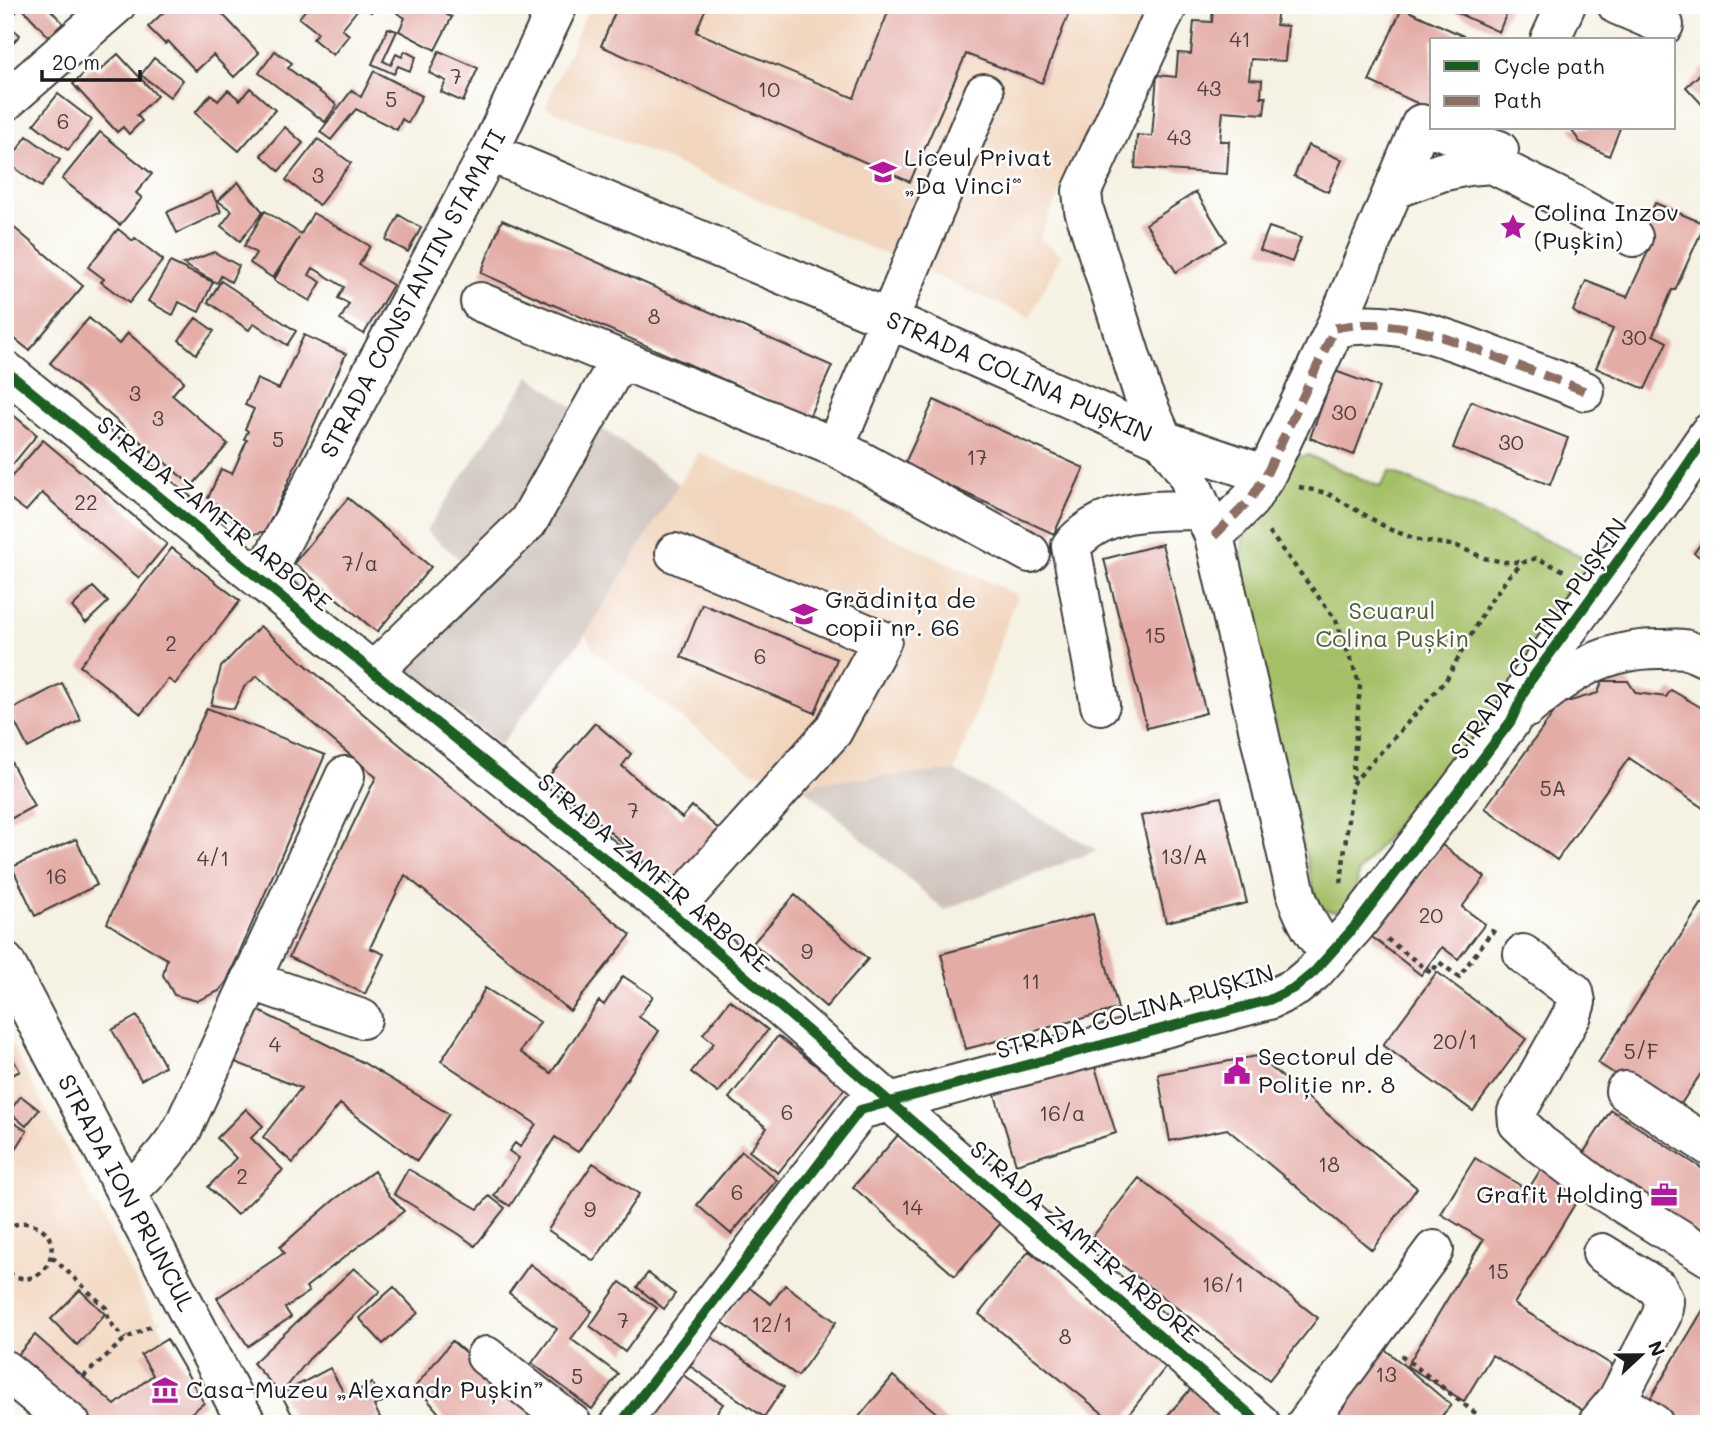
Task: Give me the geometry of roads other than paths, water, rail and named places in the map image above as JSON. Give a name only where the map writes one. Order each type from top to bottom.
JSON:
[{"type":"street","points":[[5,102],[116,5]]},
{"type":"street","name":"STRADA CONSTANTIN STAMATI","points":[[262,579],[489,152],[558,5]]},
{"type":"street","points":[[1168,5],[1082,191],[1084,210],[1142,391],[1163,440],[1266,475]]},
{"type":"street","points":[[1551,38],[1566,5]]},
{"type":"street","points":[[1617,5],[1664,25]]},
{"type":"street","points":[[835,447],[984,93]]},
{"type":"street","points":[[1100,705],[1072,546],[1083,532],[1102,521],[1125,514],[1152,511],[1208,523],[1241,510],[1266,475],[1335,328],[1421,124],[1430,127]]},
{"type":"street","points":[[1442,130],[1500,147],[1633,237]]},
{"type":"street","points":[[1394,188],[1468,166],[1500,147]]},
{"type":"street","name":"STRADA COLINA PUȘKIN","points":[[489,152],[889,319],[1163,440],[1186,472],[1208,523],[1297,898],[1307,923],[1330,953]]},
{"type":"street","points":[[480,302],[835,447],[1030,553]]},
{"type":"street","points":[[1335,328],[1359,323],[1434,333],[1585,391]]},
{"type":"street","points":[[373,672],[527,522],[620,359]]},
{"type":"street","name":"STRADA ZAMFIR ARBORE","points":[[5,369],[373,672],[671,912],[1261,1424]]},
{"type":"street","name":"STRADA COLINA PUȘKIN","points":[[620,1424],[860,1110],[1269,1000],[1296,987],[1314,972],[1361,919],[1511,721],[1528,684],[1709,433]]},
{"type":"street","points":[[671,912],[833,731],[882,640],[675,553]]},
{"type":"street","points":[[1511,721],[1558,682],[1590,663],[1619,652],[1684,649],[1709,659]]},
{"type":"street","points":[[126,1194],[150,1173],[182,1130],[345,776]]},
{"type":"street","points":[[1523,954],[1574,992],[1576,1002],[1572,1015],[1517,1112],[1518,1123],[1540,1144],[1601,1190],[1709,1257]]},
{"type":"street","name":"STRADA ION PRUNCUL","points":[[5,962],[247,1424]]},
{"type":"street","points":[[250,980],[362,1019]]},
{"type":"street","points":[[1625,1091],[1709,1146]]},
{"type":"street","points":[[1306,1424],[1434,1250]]},
{"type":"street","points":[[1602,1253],[1658,1288],[1664,1301],[1662,1315],[1607,1412],[1654,1424]]},
{"type":"street","points":[[486,1356],[572,1424]]},
{"type":"street","points":[[5,1370],[71,1424]]},
{"type":"place","name":"Liceul Privat „Da Vinci“","points":[[883,172]]},
{"type":"place","name":"Colina Inzov (Pușkin)","points":[[1513,227]]},
{"type":"place","name":"Grădinița de copii nr. 66","points":[[804,614]]},
{"type":"place","name":"Sectorul de Poliție nr. 8","points":[[1237,1071]]},
{"type":"place","name":"Grafit Holding","points":[[1664,1195]]},
{"type":"place","name":"Casa-Muzeu „Alexandr Pușkin”","points":[[165,1390]]},
{"type":"park label","name":"Scuarul Colina Pușkin","points":[[1392,625]]}]
